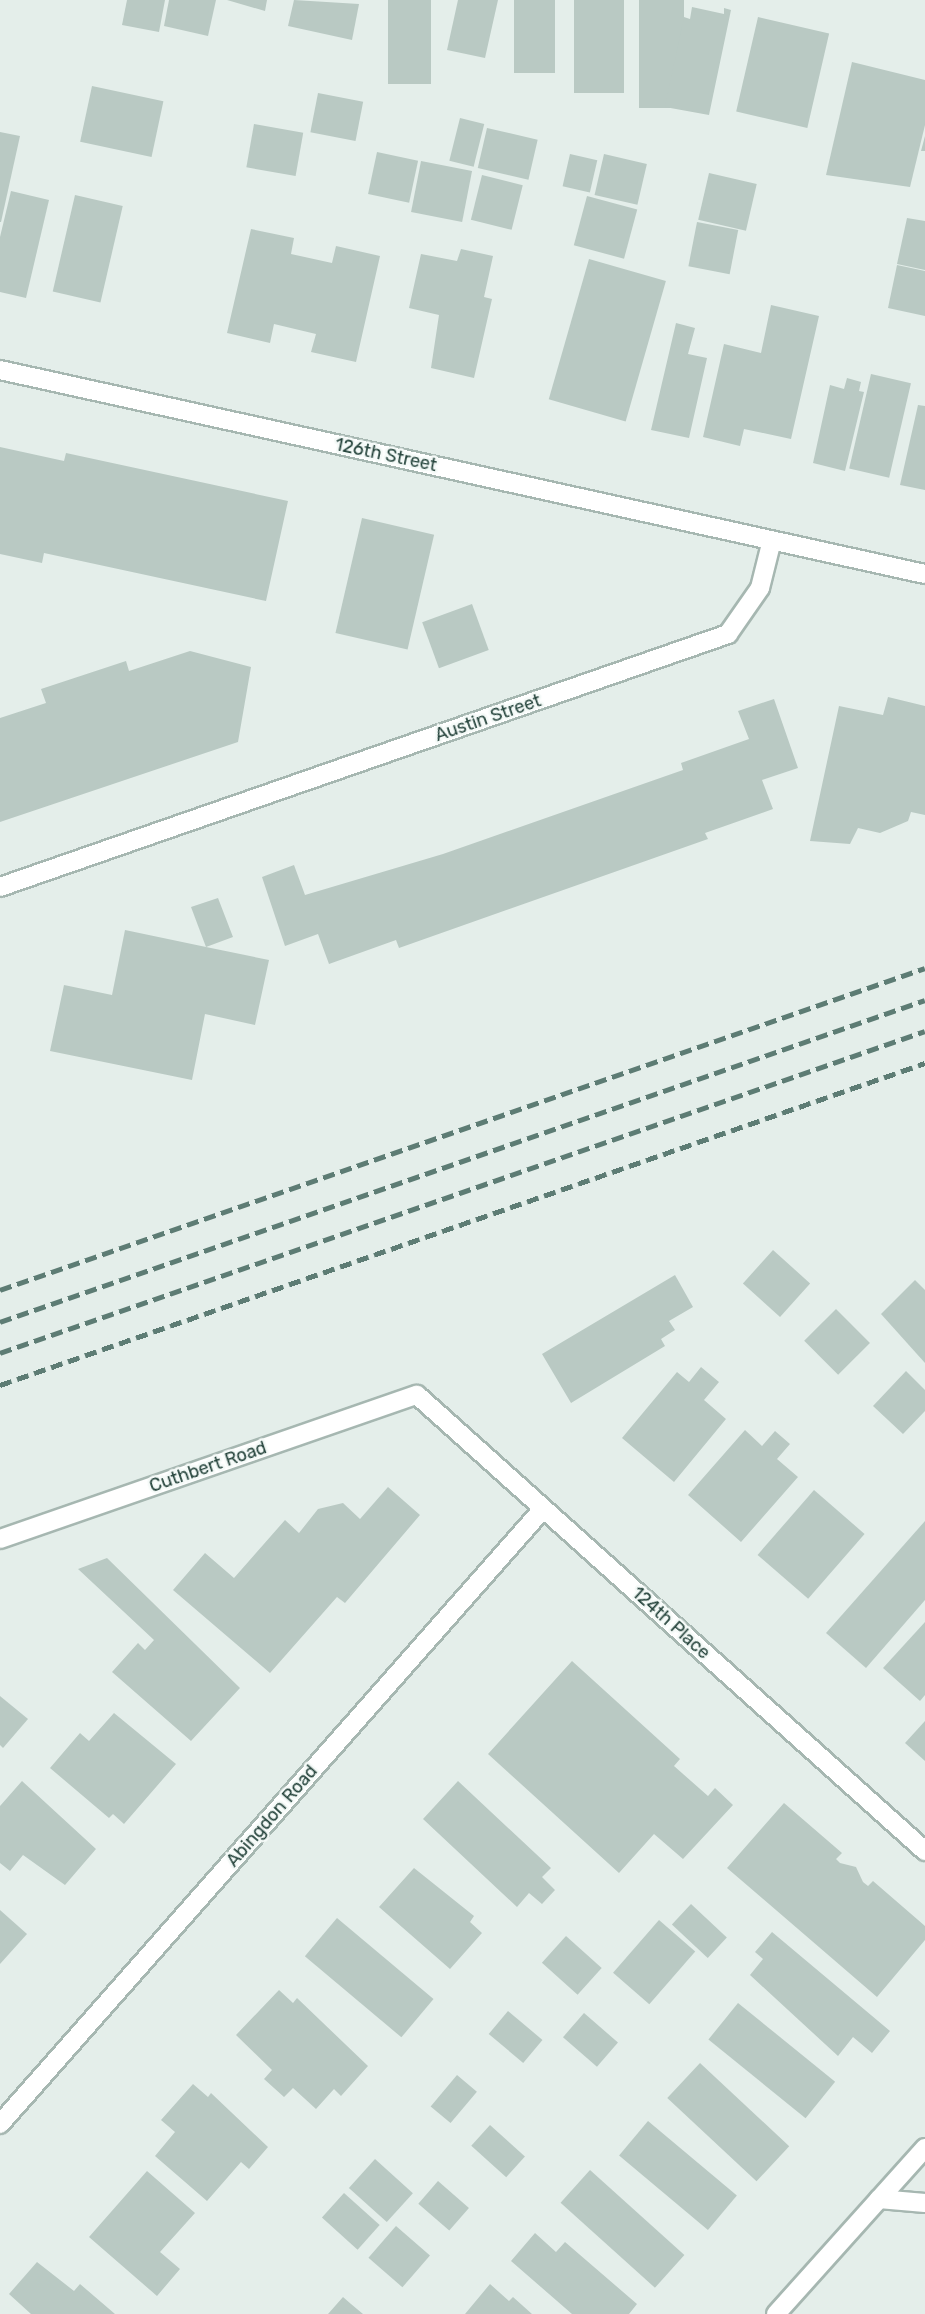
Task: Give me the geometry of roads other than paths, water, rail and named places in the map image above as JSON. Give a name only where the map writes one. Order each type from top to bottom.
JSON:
[{"type":"street","name":"126th Street","points":[[0,370],[772,540]]},
{"type":"street","points":[[772,540],[925,574]]},
{"type":"street","name":"Austin Street","points":[[0,887],[728,634],[760,588],[772,540]]},
{"type":"street","name":"124th Place","points":[[417,1395],[925,1851]]},
{"type":"street","name":"Cuthbert Road","points":[[0,1539],[417,1395]]},
{"type":"street","name":"Abingdon Road","points":[[0,2124],[543,1509]]},
{"type":"street","points":[[776,2314],[925,2148]]},
{"type":"street","points":[[879,2199],[925,2203]]},
{"type":"railway","points":[[0,1290],[925,968]]},
{"type":"railway","points":[[0,1322],[925,1000]]},
{"type":"railway","points":[[0,1353],[925,1031]]},
{"type":"railway","points":[[0,1385],[925,1063]]}]
